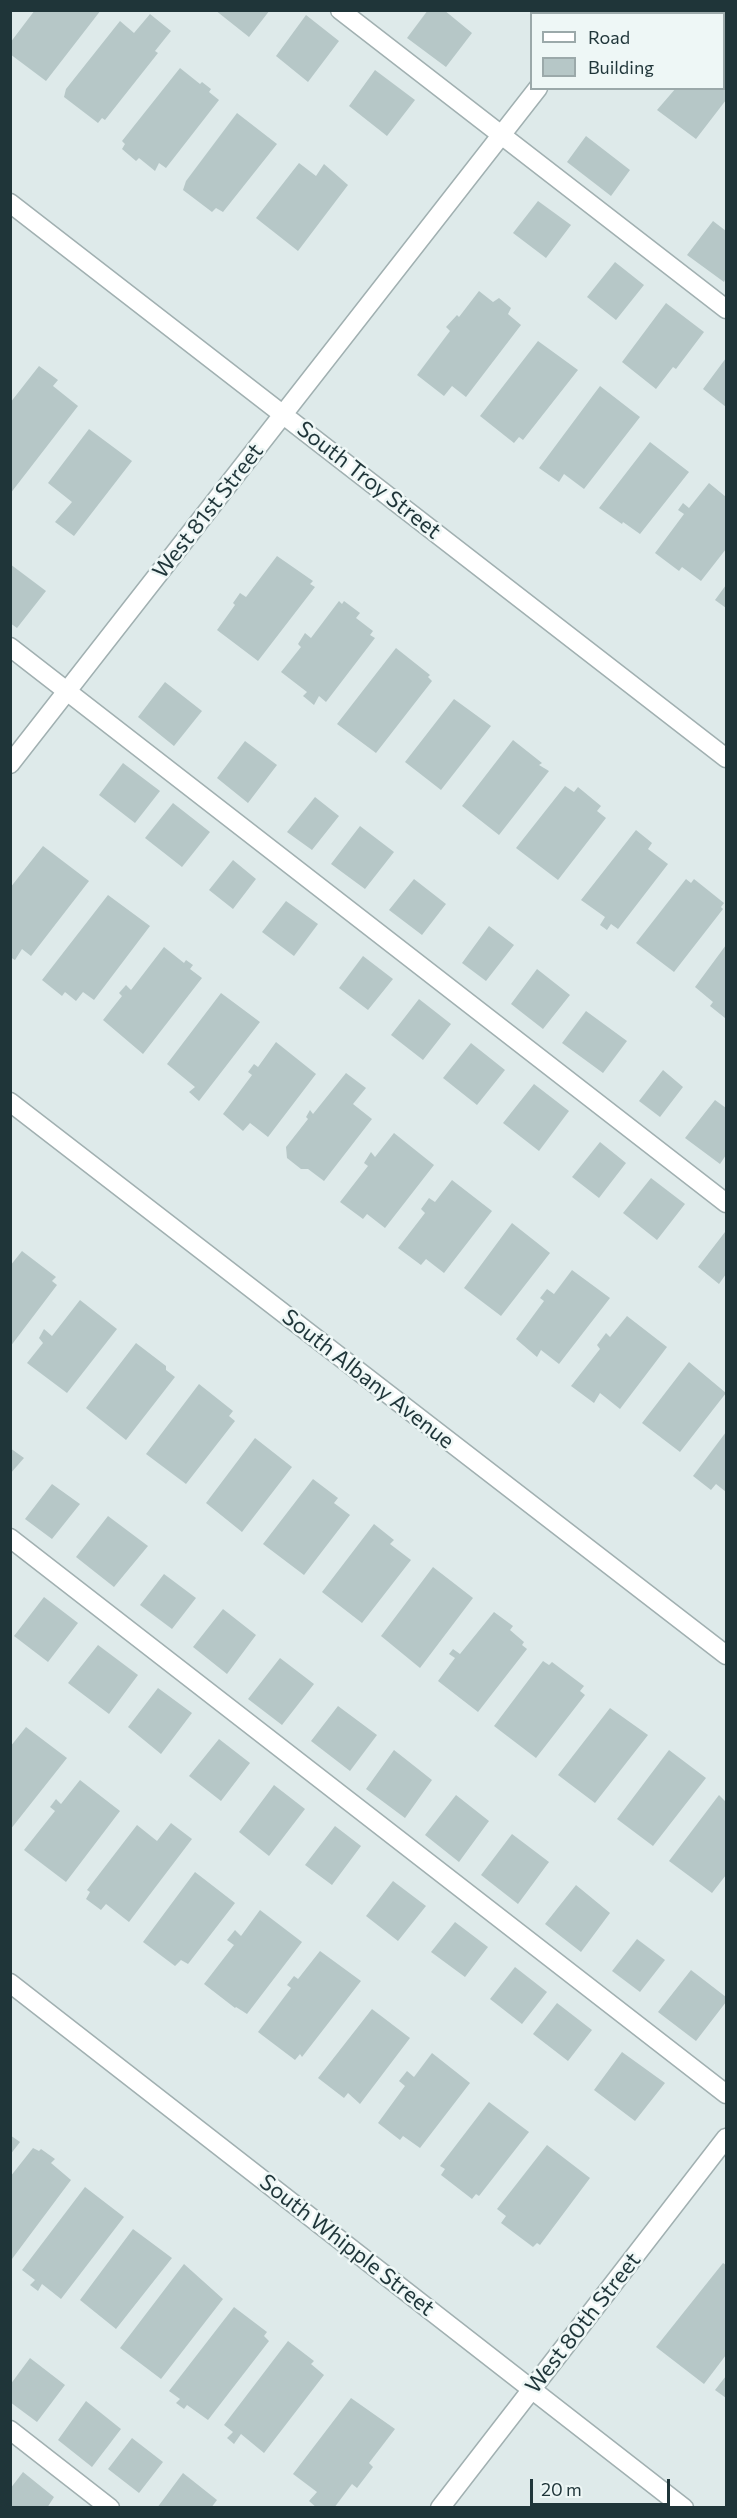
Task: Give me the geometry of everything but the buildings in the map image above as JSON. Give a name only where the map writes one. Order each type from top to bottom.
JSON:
[{"type":"street","points":[[340,10],[726,309]]},
{"type":"street","name":"West 81st Street","points":[[10,764],[536,90]]},
{"type":"street","name":"South Troy Street","points":[[10,203],[726,758]]},
{"type":"street","points":[[10,647],[726,1203]]},
{"type":"street","name":"South Albany Avenue","points":[[10,1102],[726,1655]]},
{"type":"street","points":[[10,1538],[726,2094]]},
{"type":"street","name":"South Whipple Street","points":[[10,1983],[684,2508]]},
{"type":"street","name":"West 80th Street","points":[[440,2508],[726,2138]]},
{"type":"street","points":[[10,2430],[110,2508]]}]
